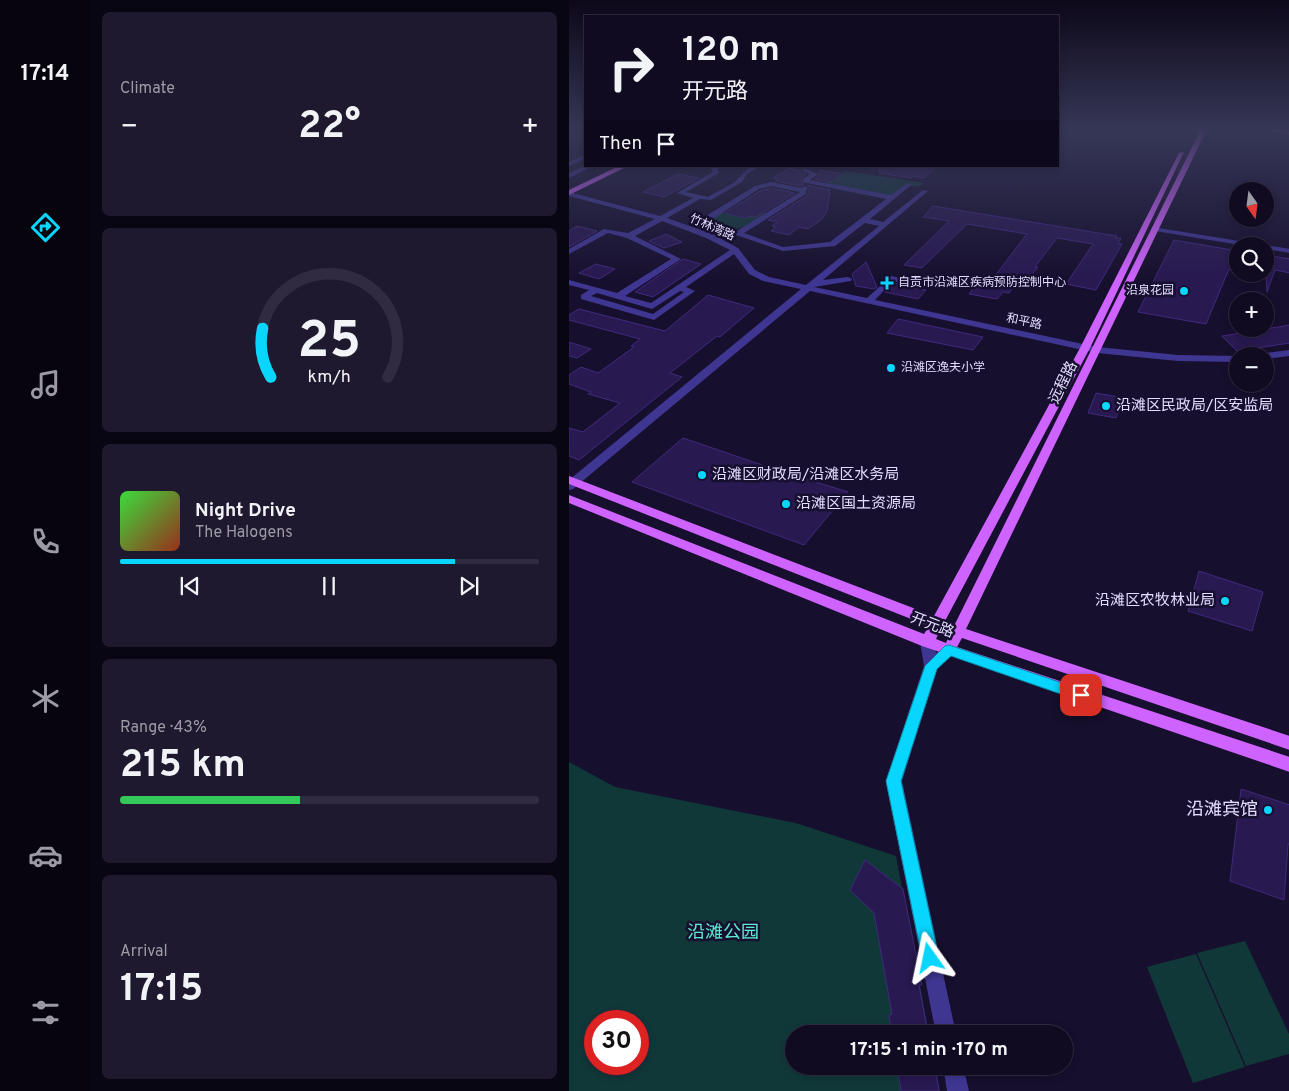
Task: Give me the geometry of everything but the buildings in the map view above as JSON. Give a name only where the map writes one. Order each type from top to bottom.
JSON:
[{"type":"main road","points":[[569,193],[596,180]]},
{"type":"main road","name":"远程路","points":[[927,642],[1085,348],[1168,180]]},
{"type":"main road","name":"远程路","points":[[949,650],[1179,180]]},
{"type":"main road","name":"开元路","points":[[571,483],[936,624],[1289,743]]},
{"type":"main road","name":"开元路","points":[[569,500],[927,642],[1289,765]]},
{"type":"street","points":[[703,180],[680,193],[709,199],[740,180]]},
{"type":"street","points":[[806,180],[804,181],[893,198]]},
{"type":"street","points":[[684,227],[703,221],[757,187],[771,184],[802,190],[825,180]]},
{"type":"street","points":[[703,221],[779,248],[819,247],[835,242],[908,186]]},
{"type":"street","points":[[737,234],[803,193],[802,190]]},
{"type":"street","points":[[571,483],[925,191]]},
{"type":"street","name":"竹林湾路","points":[[569,193],[661,218],[709,236],[735,250],[752,272],[766,279],[812,286]]},
{"type":"street","points":[[629,236],[699,197]]},
{"type":"street","points":[[864,220],[885,225]]},
{"type":"street","points":[[1155,229],[1229,241]]},
{"type":"street","points":[[569,252],[607,231],[629,236],[677,259],[619,296]]},
{"type":"street","points":[[1274,248],[1289,251]]},
{"type":"street","points":[[569,282],[652,306],[735,250]]},
{"type":"street","points":[[878,275],[927,285]]},
{"type":"street","points":[[869,302],[891,278]]},
{"type":"street","points":[[812,286],[848,279]]},
{"type":"street","name":"和平路","points":[[812,286],[869,302],[1085,348],[1178,358],[1229,359]]},
{"type":"street","points":[[596,290],[584,297],[655,316],[691,291],[679,288]]},
{"type":"street","points":[[1274,355],[1289,353]]},
{"type":"street","points":[[927,642],[931,666],[894,781],[944,1025]]},
{"type":"street","points":[[931,666],[949,650]]},
{"type":"street","points":[[955,1075],[958,1091]]},
{"type":"green space","points":[[830,180],[904,180],[924,183],[919,187],[906,185],[892,195],[889,195],[825,183]]},
{"type":"green space","points":[[755,211],[767,213],[739,228],[709,222],[719,212],[745,218]]},
{"type":"green space","name":"沿滩公园","points":[[569,762],[615,787],[796,823],[896,856],[927,1025],[785,1025],[785,1075],[937,1075],[940,1091],[569,1091]]},
{"type":"green space","points":[[1245,941],[1289,1034],[1289,1054],[1246,1066],[1197,953]]},
{"type":"green space","points":[[1196,954],[1245,1067],[1193,1083],[1147,967]]},
{"type":"place","name":"自贡市沿滩区疾病预防控制中心","points":[[887,283]]},
{"type":"place","name":"沿泉花园","points":[[1184,291]]},
{"type":"place","name":"沿滩区逸夫小学","points":[[891,368]]},
{"type":"place","name":"沿滩区民政局/区安监局","points":[[1106,406]]},
{"type":"place","name":"沿滩区财政局/沿滩区水务局","points":[[702,475]]},
{"type":"place","name":"沿滩区国土资源局","points":[[786,504]]},
{"type":"place","name":"沿滩区农牧林业局","points":[[1225,601]]},
{"type":"place","name":"沿滩宾馆","points":[[1268,810]]},
{"type":"route","points":[[930,958],[894,781],[931,666],[949,650],[1081,695]]}]
